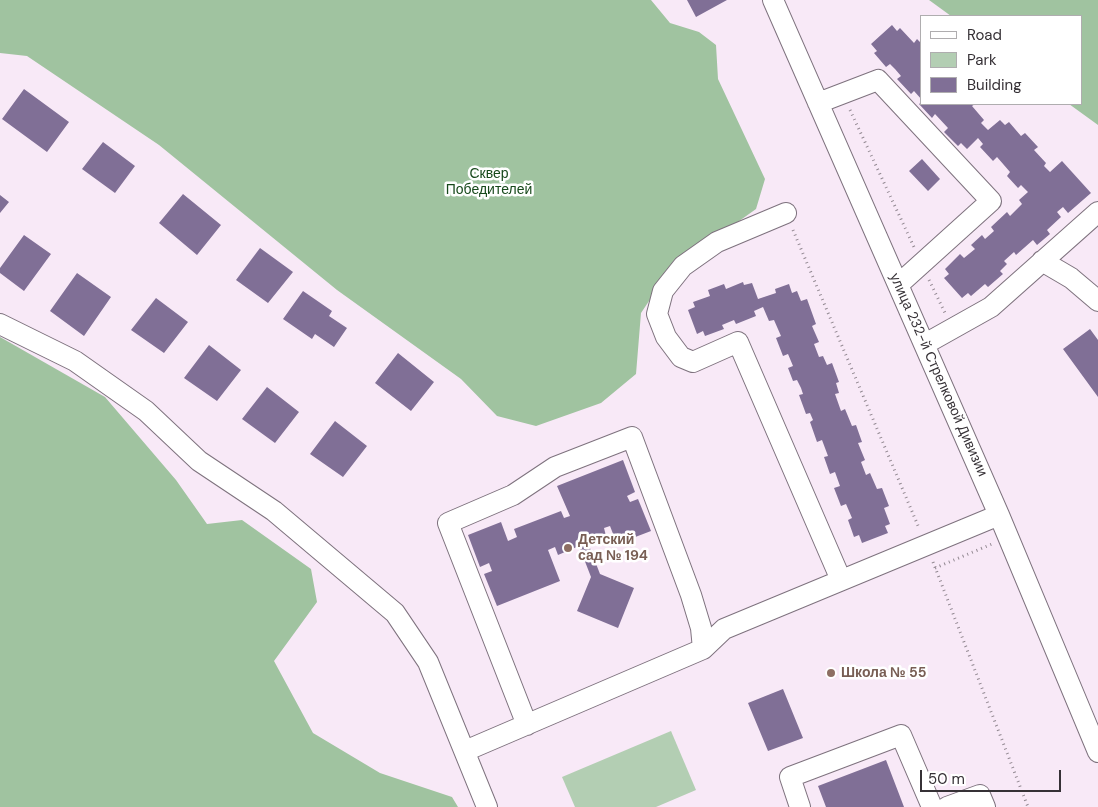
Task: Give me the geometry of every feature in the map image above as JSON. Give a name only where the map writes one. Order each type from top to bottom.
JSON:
[{"type":"street","name":"улица 232-й Стрелковой Дивизии","points":[[773,0],[1009,537],[1098,752]]},
{"type":"street","points":[[818,103],[878,80],[991,201],[898,284]]},
{"type":"street","points":[[925,344],[990,307],[1098,212]]},
{"type":"street","points":[[786,213],[717,242],[683,266],[663,291],[657,314],[666,337],[681,357],[693,362],[738,342],[841,580]]},
{"type":"street","points":[[1042,261],[1071,278],[1098,301]]},
{"type":"street","points":[[0,324],[74,361],[146,411],[200,461],[274,511],[395,613],[428,662],[487,807]]},
{"type":"street","points":[[527,725],[448,523],[513,494],[555,467],[632,437],[692,595],[701,628],[703,649]]},
{"type":"street","points":[[465,751],[703,649],[724,629],[999,515]]},
{"type":"street","points":[[800,807],[790,777],[901,735],[932,807]]},
{"type":"street","points":[[947,807],[980,794],[985,807]]},
{"type":"path","points":[[842,94],[953,329]]},
{"type":"path","points":[[786,213],[926,544],[1028,807]]},
{"type":"path","points":[[935,568],[1009,537]]},
{"type":"green space","name":"Сквер Победителей","points":[[0,0],[651,0],[670,23],[699,32],[716,45],[718,79],[765,179],[756,209],[669,271],[641,313],[636,374],[601,403],[536,426],[497,416],[461,379],[337,290],[159,145],[27,56],[0,53]]},
{"type":"green space","points":[[929,0],[1098,0],[1098,125],[1070,105],[1083,105],[1083,15],[950,15]]},
{"type":"green space","points":[[0,337],[105,397],[176,480],[207,524],[242,520],[311,569],[317,602],[274,661],[313,733],[380,773],[452,797],[458,807],[0,807]]},
{"type":"green space","points":[[671,731],[696,790],[656,807],[575,807],[562,777]]},
{"type":"building","points":[[687,0],[727,0],[696,17]]},
{"type":"building","points":[[892,25],[897,31],[900,28],[914,43],[917,39],[920,42],[920,98],[914,91],[911,94],[897,79],[901,76],[890,64],[886,67],[874,53],[877,51],[871,44]]},
{"type":"building","points":[[24,89],[69,122],[47,152],[2,119]]},
{"type":"building","points":[[919,104],[974,105],[972,106],[984,120],[981,123],[988,130],[1000,120],[1005,125],[1009,122],[1021,136],[1025,133],[1038,147],[1034,150],[1046,163],[1044,166],[1050,172],[1062,161],[1091,193],[1068,213],[1063,207],[1057,212],[1061,217],[1047,230],[1050,234],[1037,245],[1033,240],[1016,255],[1014,252],[1004,261],[1007,264],[1000,271],[1003,274],[988,287],[985,284],[971,296],[968,293],[962,298],[944,278],[949,274],[945,269],[960,254],[964,258],[975,249],[971,245],[982,235],[985,239],[994,231],[991,227],[1007,212],[1010,216],[1022,204],[1019,200],[1028,192],[1021,185],[1018,188],[1007,176],[1010,172],[997,157],[993,161],[980,147],[983,144],[978,138],[967,149],[961,143],[958,146],[944,132],[948,128],[935,114],[932,118]]},
{"type":"building","points":[[103,142],[135,166],[115,193],[82,169]]},
{"type":"building","points":[[922,159],[940,179],[928,191],[909,171]]},
{"type":"building","points":[[183,194],[221,225],[197,255],[159,223]]},
{"type":"building","points":[[0,195],[9,202],[0,213]]},
{"type":"building","points":[[24,235],[51,254],[24,291],[0,273],[0,268]]},
{"type":"building","points":[[260,248],[293,272],[268,303],[236,280]]},
{"type":"building","points":[[77,273],[111,297],[84,336],[50,311]]},
{"type":"building","points":[[743,282],[744,285],[752,283],[758,299],[776,293],[775,289],[789,284],[792,293],[797,291],[801,301],[807,299],[816,324],[812,326],[819,342],[814,344],[819,357],[823,356],[827,365],[832,363],[839,382],[836,383],[839,393],[835,394],[841,411],[845,409],[852,426],[856,425],[862,442],[858,443],[865,460],[861,462],[866,475],[870,473],[877,489],[882,488],[889,506],[884,508],[890,524],[885,526],[888,533],[862,543],[859,535],[854,537],[848,520],[852,518],[846,504],[841,506],[834,488],[840,486],[835,472],[830,474],[824,457],[828,456],[822,440],[817,442],[810,422],[813,420],[810,413],[806,414],[799,395],[803,394],[801,388],[797,380],[793,381],[788,368],[793,366],[788,354],[783,356],[776,338],[781,336],[774,320],[769,321],[763,307],[754,311],[756,316],[736,324],[734,320],[722,325],[724,329],[705,336],[703,331],[697,334],[688,310],[695,307],[693,302],[710,296],[708,290],[724,284],[726,289]]},
{"type":"building","points":[[303,291],[332,311],[329,316],[347,328],[334,347],[315,334],[312,339],[283,319]]},
{"type":"building","points":[[156,298],[188,322],[164,353],[131,330]]},
{"type":"building","points":[[1090,329],[1098,340],[1098,397],[1063,349]]},
{"type":"building","points":[[209,345],[241,370],[217,401],[184,378]]},
{"type":"building","points":[[398,353],[434,382],[411,411],[375,383]]},
{"type":"building","points":[[267,387],[299,412],[275,443],[242,419]]},
{"type":"building","points":[[335,421],[367,446],[343,477],[310,454]]},
{"type":"building","points":[[623,460],[635,492],[627,496],[630,502],[638,499],[651,531],[617,544],[610,526],[604,528],[606,536],[588,543],[600,574],[634,588],[618,628],[577,611],[591,577],[579,546],[558,555],[555,547],[548,550],[560,581],[497,606],[484,574],[492,571],[489,563],[480,567],[468,535],[501,522],[508,541],[517,537],[514,529],[561,511],[564,518],[570,516],[557,486]]},
{"type":"building","points":[[783,689],[803,738],[768,751],[748,703]]},
{"type":"building","points":[[886,760],[904,807],[826,807],[818,786]]},
{"type":"place","name":"Детский сад № 194","points":[[568,548]]},
{"type":"place","name":"Школа № 55","points":[[831,673]]}]
